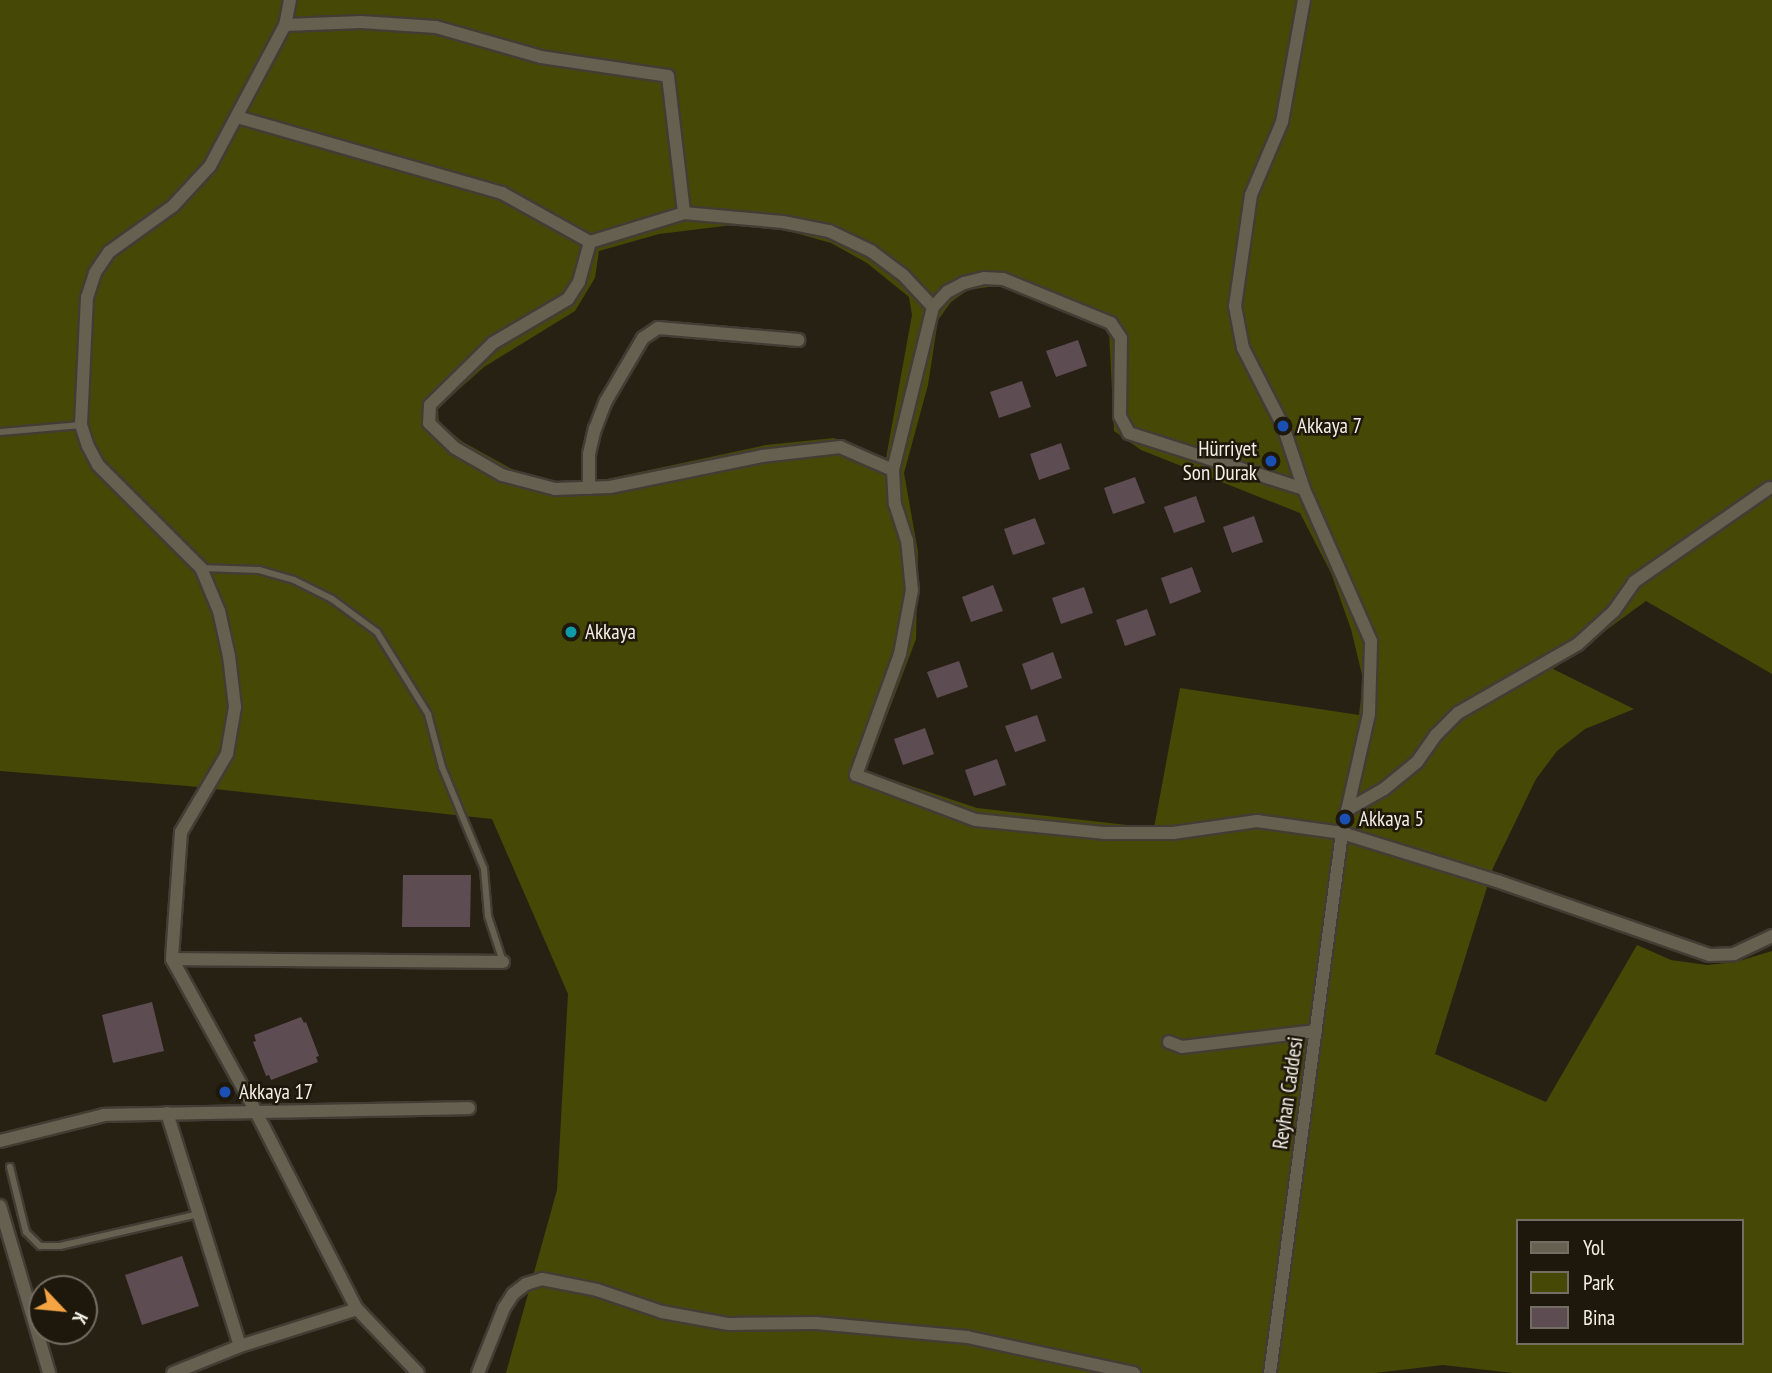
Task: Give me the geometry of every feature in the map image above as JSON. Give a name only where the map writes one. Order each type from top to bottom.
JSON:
[{"type":"street","points":[[290,0],[285,25],[210,166],[173,206],[108,252],[95,273],[87,297],[81,425],[98,464],[201,568],[219,611],[235,707],[227,754],[181,832],[172,960],[256,1110],[357,1309],[418,1373]]},
{"type":"street","name":"Reyhan Caddesi","points":[[1270,1373],[1342,832],[1369,714],[1371,641],[1304,489],[1283,426],[1243,348],[1235,306],[1251,195],[1282,122],[1304,0]]},
{"type":"street","points":[[285,25],[361,22],[436,27],[541,57],[668,76],[684,212]]},
{"type":"street","points":[[237,117],[502,193],[590,242],[684,212],[783,222],[829,231],[871,250],[903,275],[933,307]]},
{"type":"street","points":[[590,242],[575,291],[568,299],[493,344],[430,405],[428,417],[441,436],[455,448],[502,475],[555,489],[610,487],[762,456],[840,447],[893,470]]},
{"type":"street","points":[[1304,489],[1129,433],[1119,416],[1121,338],[1111,323],[1003,279],[984,278],[964,283],[947,292],[933,307],[893,470],[895,504],[907,540],[912,590],[900,654],[856,775],[976,820],[1105,833],[1173,833],[1257,821],[1342,832],[1497,881],[1710,955],[1734,954],[1772,936]]},
{"type":"street","points":[[589,488],[589,454],[606,401],[643,338],[658,328],[798,340]]},
{"type":"street","points":[[1346,815],[1417,762],[1436,735],[1458,713],[1578,644],[1614,611],[1633,582],[1769,488]]},
{"type":"street","points":[[172,960],[503,962]]},
{"type":"street","points":[[1169,1042],[1182,1047],[1316,1031]]},
{"type":"street","points":[[0,1141],[104,1115],[469,1108]]},
{"type":"street","points":[[167,1113],[240,1346]]},
{"type":"street","points":[[0,1206],[49,1373]]},
{"type":"street","points":[[478,1373],[504,1308],[513,1294],[526,1284],[542,1279],[597,1290],[662,1312],[729,1324],[816,1323],[967,1338],[1134,1373]]},
{"type":"street","points":[[173,1373],[240,1346],[357,1309]]},
{"type":"lane","points":[[0,432],[81,425]]},
{"type":"lane","points":[[201,568],[259,570],[294,580],[332,599],[377,632],[428,714],[442,767],[484,869],[488,916],[503,962]]},
{"type":"lane","points":[[10,1167],[26,1232],[40,1246],[60,1246],[199,1214]]},
{"type":"green space","points":[[0,0],[1772,0],[1772,674],[1646,601],[1553,669],[1634,709],[1585,729],[1557,751],[1536,779],[1493,868],[1435,1054],[1546,1102],[1637,945],[1671,960],[1707,965],[1736,962],[1772,951],[1772,1373],[1513,1373],[1443,1365],[1375,1373],[506,1373],[557,1190],[568,994],[492,819],[188,786],[0,771]],"holes":[[[733,225],[774,227],[831,243],[867,263],[909,297],[912,315],[886,458],[834,438],[766,445],[598,481],[564,483],[519,473],[463,442],[439,423],[438,408],[484,367],[575,311],[595,278],[599,251],[659,234]],[[1009,284],[1109,331],[1114,431],[1141,450],[1300,513],[1331,573],[1351,629],[1363,679],[1359,715],[1180,688],[1154,828],[977,808],[866,771],[916,639],[918,552],[904,473],[928,385],[938,320],[951,302],[968,290]]]},
{"type":"building","points":[[1078,340],[1087,366],[1056,377],[1046,351]]},
{"type":"building","points":[[1022,381],[1031,407],[999,418],[990,392]]},
{"type":"building","points":[[1061,443],[1070,469],[1039,480],[1030,454]]},
{"type":"building","points":[[1135,477],[1145,503],[1113,514],[1104,488]]},
{"type":"building","points":[[1196,496],[1205,522],[1174,533],[1164,507]]},
{"type":"building","points":[[1254,516],[1263,542],[1232,553],[1223,527]]},
{"type":"building","points":[[1035,518],[1045,544],[1013,555],[1004,529]]},
{"type":"building","points":[[1192,567],[1201,592],[1170,604],[1161,578]]},
{"type":"building","points":[[993,585],[1003,611],[971,622],[962,597]]},
{"type":"building","points":[[1084,587],[1093,613],[1061,624],[1052,598]]},
{"type":"building","points":[[1147,609],[1156,635],[1125,646],[1116,620]]},
{"type":"building","points":[[1053,652],[1062,678],[1031,690],[1022,664]]},
{"type":"building","points":[[959,661],[968,687],[937,698],[927,672]]},
{"type":"building","points":[[1037,715],[1046,741],[1015,752],[1005,726]]},
{"type":"building","points":[[925,728],[934,754],[903,765],[894,739]]},
{"type":"building","points":[[997,759],[1006,785],[974,796],[965,770]]},
{"type":"building","points":[[403,875],[471,875],[470,927],[402,927]]},
{"type":"building","points":[[152,1002],[164,1051],[113,1063],[102,1015]]},
{"type":"building","points":[[301,1017],[304,1023],[306,1022],[319,1056],[316,1057],[318,1062],[271,1080],[269,1075],[266,1076],[253,1042],[256,1041],[254,1035]]},
{"type":"building","points":[[182,1256],[199,1306],[142,1325],[125,1275]]},
{"type":"place","name":"Akkaya 7","points":[[1283,426]]},
{"type":"place","name":"Hürriyet Son Durak","points":[[1271,461]]},
{"type":"place","name":"Akkaya","points":[[571,632]]},
{"type":"place","name":"Akkaya 5","points":[[1345,819]]},
{"type":"place","name":"Akkaya 17","points":[[225,1092]]}]
